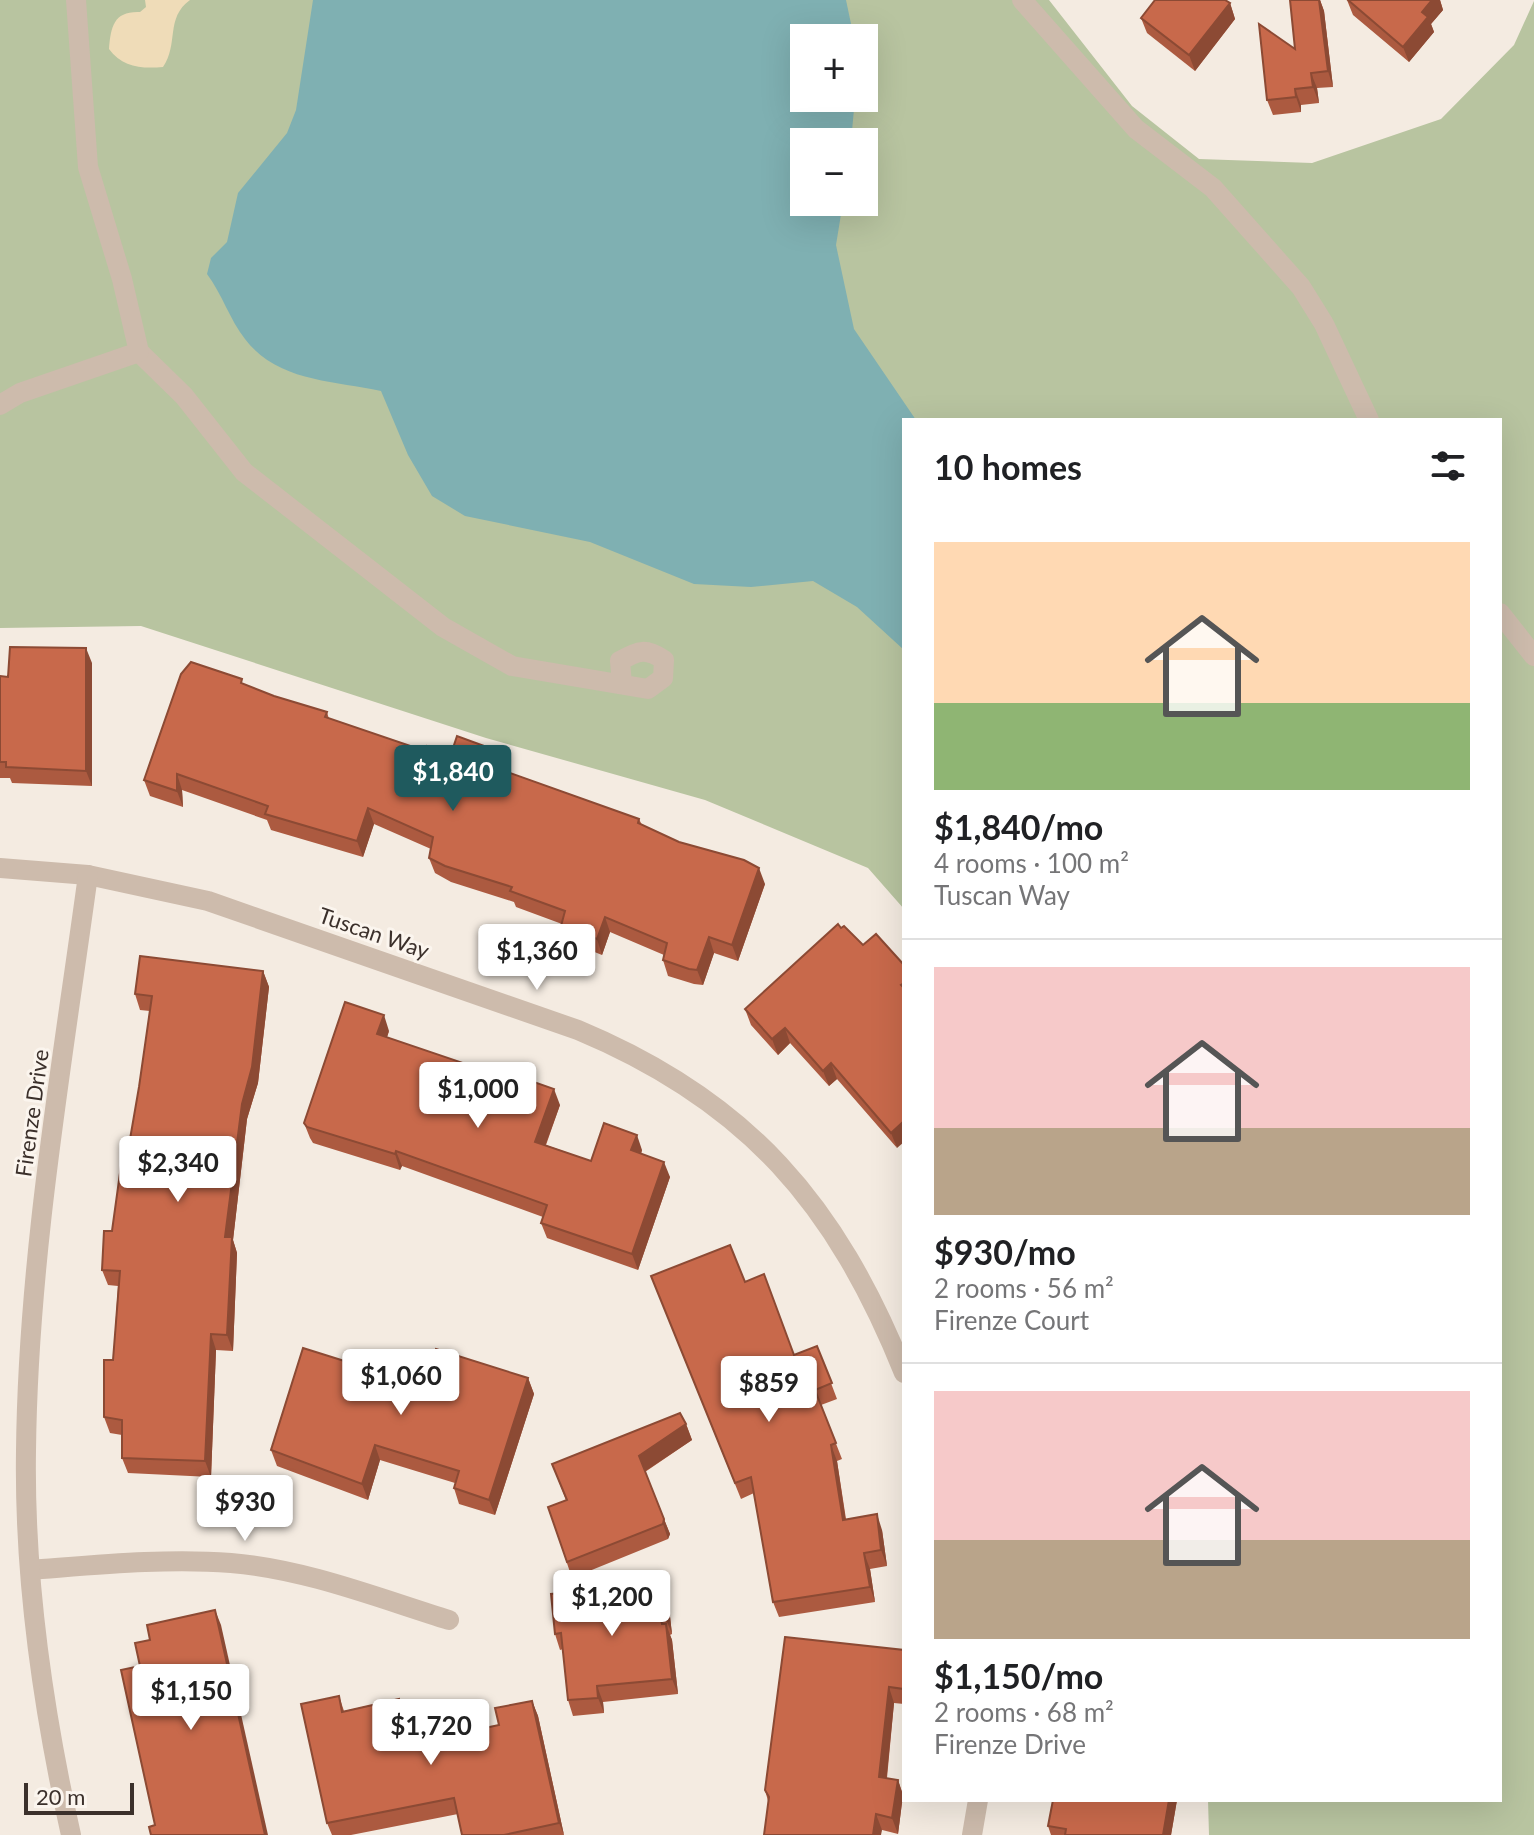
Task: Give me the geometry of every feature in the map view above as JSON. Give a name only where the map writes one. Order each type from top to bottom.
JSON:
[{"type":"street","points":[[76,0],[88,167],[122,279],[139,352],[184,396],[244,472],[443,627],[512,666],[622,684]]},
{"type":"street","points":[[1022,0],[1136,129],[1213,188],[1301,287],[1324,324],[1368,418]]},
{"type":"street","points":[[0,405],[20,393],[139,352]]},
{"type":"street","points":[[1502,616],[1534,656]]},
{"type":"street","name":"Tuscan Way","points":[[0,868],[88,875],[208,901],[578,1030],[631,1052],[692,1087],[748,1130],[797,1181],[838,1238],[868,1292],[902,1368]]},
{"type":"street","name":"Firenze Drive","points":[[71,1835],[43,1689],[30,1570],[26,1454],[29,1337],[41,1220],[88,875]]},
{"type":"street","points":[[30,1570],[163,1561],[233,1563],[298,1574],[449,1620]]},
{"type":"street","points":[[972,1835],[978,1802]]},
{"type":"green space","points":[[0,0],[1049,0],[1132,106],[1199,159],[1312,163],[1441,119],[1514,45],[1534,1],[1534,1835],[1209,1835],[1208,1802],[1502,1802],[1502,418],[902,418],[902,907],[868,868],[705,800],[486,738],[141,626],[0,628]]},
{"type":"sand","points":[[145,0],[190,0],[177,15],[168,58],[163,67],[133,66],[120,60],[109,49],[111,33],[119,17],[140,12],[146,7]]},
{"type":"water","points":[[313,0],[846,0],[851,24],[790,24],[790,112],[854,112],[852,128],[790,128],[790,216],[841,216],[836,245],[854,329],[915,418],[902,418],[902,648],[857,607],[813,581],[751,587],[694,584],[590,542],[465,516],[432,496],[408,455],[381,391],[307,377],[273,364],[258,353],[235,324],[207,274],[211,258],[227,242],[238,193],[287,133],[296,110]]},
{"type":"building","points":[[1155,0],[1225,0],[1230,3],[1189,55],[1141,18]]},
{"type":"building","points":[[1290,0],[1319,0],[1328,71],[1311,73],[1313,87],[1295,89],[1296,97],[1267,100],[1259,24],[1295,49]]},
{"type":"building","points":[[1348,0],[1432,0],[1422,12],[1428,17],[1403,47]]},
{"type":"building","points":[[10,647],[86,648],[86,771],[6,767],[6,762],[0,762],[0,676],[8,677]]},
{"type":"building","points":[[191,662],[242,679],[241,683],[274,696],[327,712],[325,717],[425,751],[427,746],[451,754],[457,736],[503,753],[499,769],[639,819],[638,823],[679,842],[744,860],[759,868],[732,945],[709,937],[697,970],[689,969],[663,960],[667,943],[605,917],[597,939],[561,926],[565,911],[510,891],[512,887],[429,858],[433,837],[368,808],[357,841],[265,814],[268,806],[177,774],[177,791],[144,780],[181,674]]},
{"type":"building","points":[[838,924],[863,945],[876,934],[902,963],[902,1123],[891,1133],[831,1063],[823,1071],[785,1028],[772,1039],[745,1009]]},
{"type":"building","points":[[140,956],[263,971],[252,1067],[242,1104],[225,1237],[232,1237],[227,1335],[211,1334],[205,1461],[122,1458],[122,1420],[104,1417],[104,1360],[113,1360],[120,1271],[102,1270],[104,1231],[112,1231],[124,1144],[129,1145],[152,996],[135,994]]},
{"type":"building","points":[[345,1002],[384,1015],[377,1034],[516,1081],[517,1076],[554,1089],[535,1142],[591,1161],[604,1123],[637,1135],[631,1150],[664,1162],[632,1254],[541,1223],[547,1205],[396,1151],[395,1154],[307,1127],[304,1123]]},
{"type":"building","points":[[730,1245],[745,1282],[764,1274],[794,1355],[817,1346],[832,1383],[815,1390],[836,1443],[831,1445],[843,1520],[877,1514],[881,1550],[864,1553],[870,1587],[773,1602],[751,1477],[735,1483],[651,1276]]},
{"type":"building","points":[[303,1348],[424,1386],[436,1349],[528,1378],[489,1500],[454,1488],[459,1471],[375,1445],[362,1484],[271,1450]]},
{"type":"building","points":[[680,1413],[686,1424],[639,1456],[664,1519],[663,1524],[567,1562],[548,1507],[567,1500],[552,1464]]},
{"type":"building","points":[[662,1584],[666,1619],[661,1619],[662,1624],[666,1624],[672,1679],[597,1686],[598,1698],[568,1700],[561,1633],[555,1634],[551,1594]]},
{"type":"building","points":[[215,1610],[265,1835],[151,1835],[149,1827],[155,1825],[121,1670],[140,1666],[135,1643],[150,1640],[147,1625]]},
{"type":"building","points":[[785,1637],[902,1650],[902,1689],[889,1687],[879,1777],[898,1780],[892,1818],[876,1814],[873,1835],[764,1835],[769,1797],[765,1790]]},
{"type":"building","points":[[339,1696],[342,1712],[399,1699],[409,1744],[499,1725],[495,1708],[532,1701],[559,1823],[504,1835],[462,1835],[454,1798],[327,1823],[301,1704]]},
{"type":"building","points":[[1053,1802],[1169,1802],[1163,1835],[1065,1835],[1066,1829],[1048,1826]]}]
